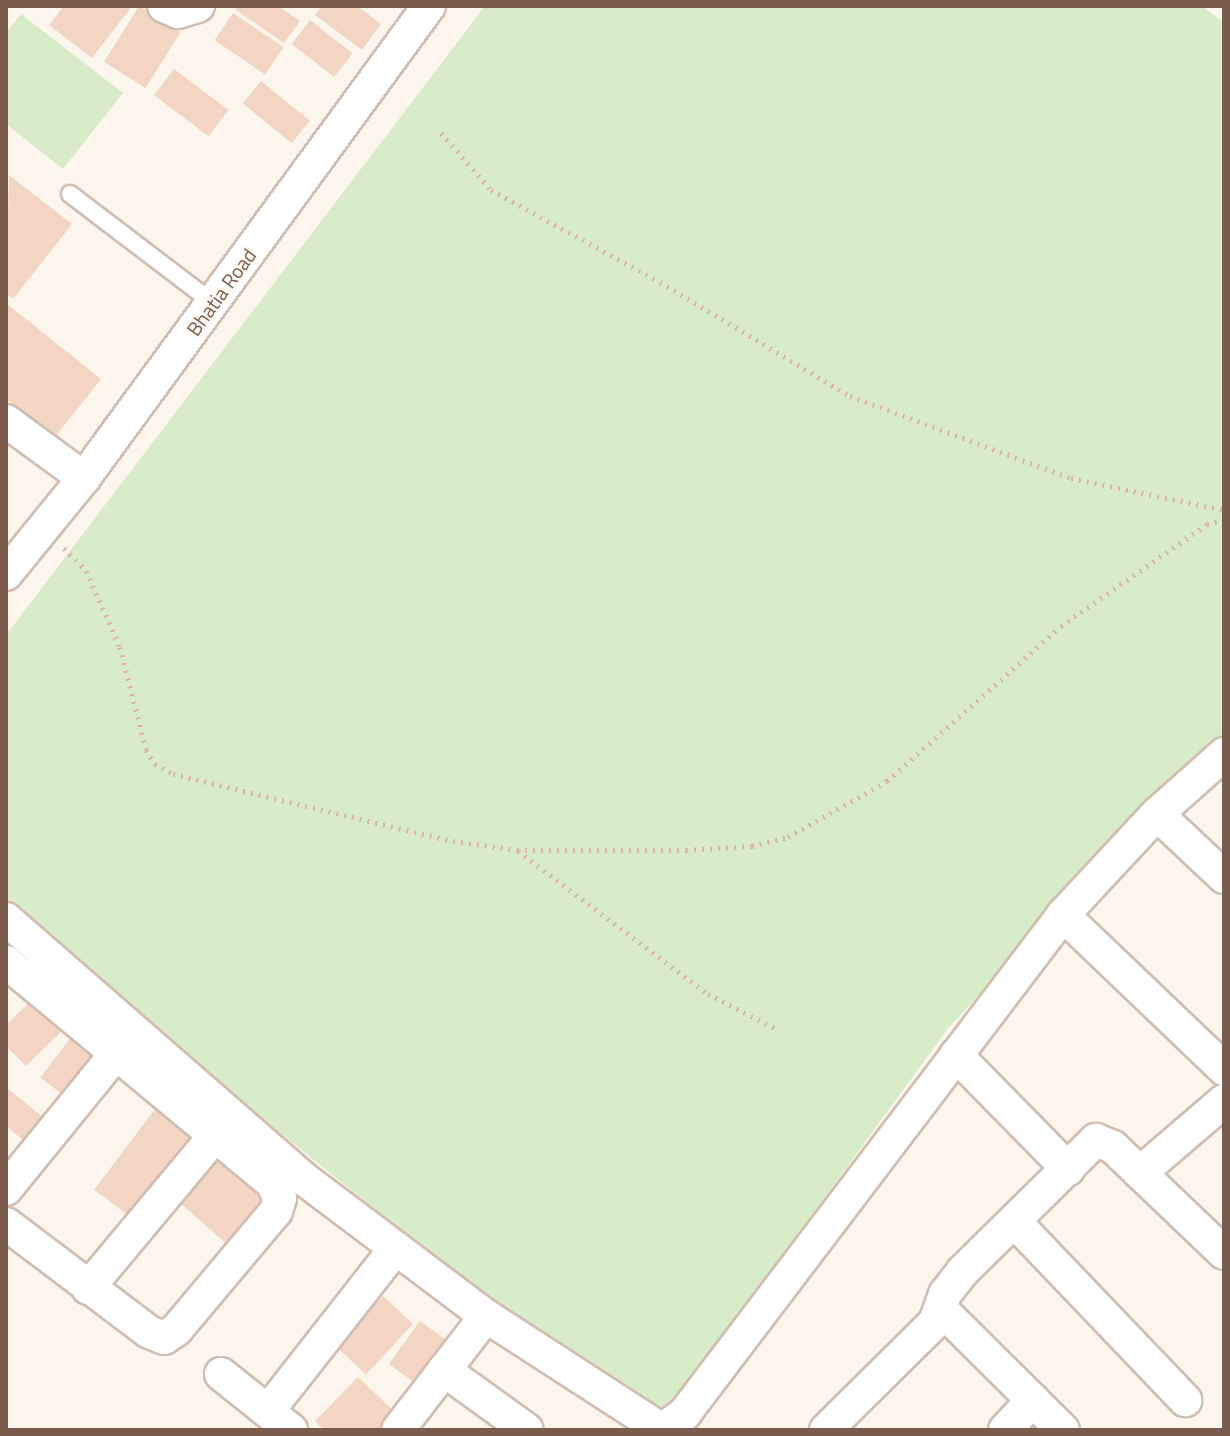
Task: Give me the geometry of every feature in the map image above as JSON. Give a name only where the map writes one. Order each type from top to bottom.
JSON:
[{"type":"street","points":[[164,6],[178,12],[198,6]]},
{"type":"street","name":"Bhatia Road","points":[[6,574],[84,478],[429,6]]},
{"type":"street","points":[[6,421],[84,478]]},
{"type":"street","points":[[6,919],[304,1179],[486,1316],[639,1419],[662,1430],[674,1424],[1063,915],[1157,814],[1224,754]]},
{"type":"street","points":[[1157,814],[1224,877]]},
{"type":"street","points":[[1063,915],[1224,1069]]},
{"type":"street","points":[[6,962],[272,1183],[280,1198],[276,1211],[176,1330],[164,1338],[88,1288],[6,1224]]},
{"type":"street","points":[[6,1189],[115,1055]]},
{"type":"street","points":[[956,1055],[1068,1169]]},
{"type":"street","points":[[1140,1173],[1224,1101]]},
{"type":"street","points":[[88,1288],[214,1137]]},
{"type":"street","points":[[826,1430],[943,1311],[945,1294],[963,1271],[1096,1140],[1105,1140],[1224,1253]]},
{"type":"street","points":[[1014,1221],[1185,1400]]},
{"type":"street","points":[[221,1374],[280,1420],[396,1248]]},
{"type":"street","points":[[943,1311],[1063,1430]]},
{"type":"street","points":[[398,1430],[486,1316]]},
{"type":"street","points":[[444,1370],[527,1430]]},
{"type":"street","points":[[1005,1430],[1033,1400]]},
{"type":"lane","points":[[70,194],[213,303]]},
{"type":"path","points":[[441,133],[491,190],[660,282],[850,396],[1071,478],[1224,510]]},
{"type":"path","points":[[40,531],[86,571],[120,647],[146,750],[155,764],[173,774],[373,825],[517,850],[686,850],[752,846],[788,837],[887,781],[1073,616],[1207,524],[1224,519]]},
{"type":"path","points":[[517,850],[708,994],[779,1030]]},
{"type":"green space","points":[[485,6],[1202,6],[1224,23],[1224,738],[949,1027],[667,1414],[459,1277],[6,912],[6,635]]},
{"type":"green space","points":[[21,14],[123,93],[63,169],[6,124],[6,33]]},
{"type":"building","points":[[64,6],[132,6],[92,58],[49,25]]},
{"type":"building","points":[[139,6],[181,32],[146,88],[104,62]]},
{"type":"building","points":[[238,6],[278,6],[300,21],[284,43],[236,10]]},
{"type":"building","points":[[322,6],[357,6],[381,24],[362,50],[315,15]]},
{"type":"building","points":[[233,13],[284,47],[265,74],[215,40]]},
{"type":"building","points":[[310,20],[353,53],[334,77],[292,44]]},
{"type":"building","points":[[174,69],[228,110],[208,136],[154,95]]},
{"type":"building","points":[[261,81],[310,121],[292,143],[243,104]]},
{"type":"building","points":[[9,175],[72,224],[13,299],[6,293]]},
{"type":"building","points":[[6,303],[101,379],[55,437],[6,399]]},
{"type":"building","points":[[37,995],[67,1026],[26,1066],[6,1046],[6,1025]]},
{"type":"building","points":[[71,1037],[100,1059],[69,1099],[40,1078]]},
{"type":"building","points":[[6,1087],[44,1118],[24,1141],[6,1126]]},
{"type":"building","points":[[155,1109],[192,1137],[131,1217],[94,1190]]},
{"type":"building","points":[[220,1149],[268,1193],[230,1247],[179,1202]]},
{"type":"building","points":[[383,1296],[413,1324],[366,1374],[336,1346]]},
{"type":"building","points":[[420,1321],[454,1346],[423,1389],[389,1364]]},
{"type":"building","points":[[358,1377],[399,1416],[386,1430],[324,1430],[315,1421]]}]
